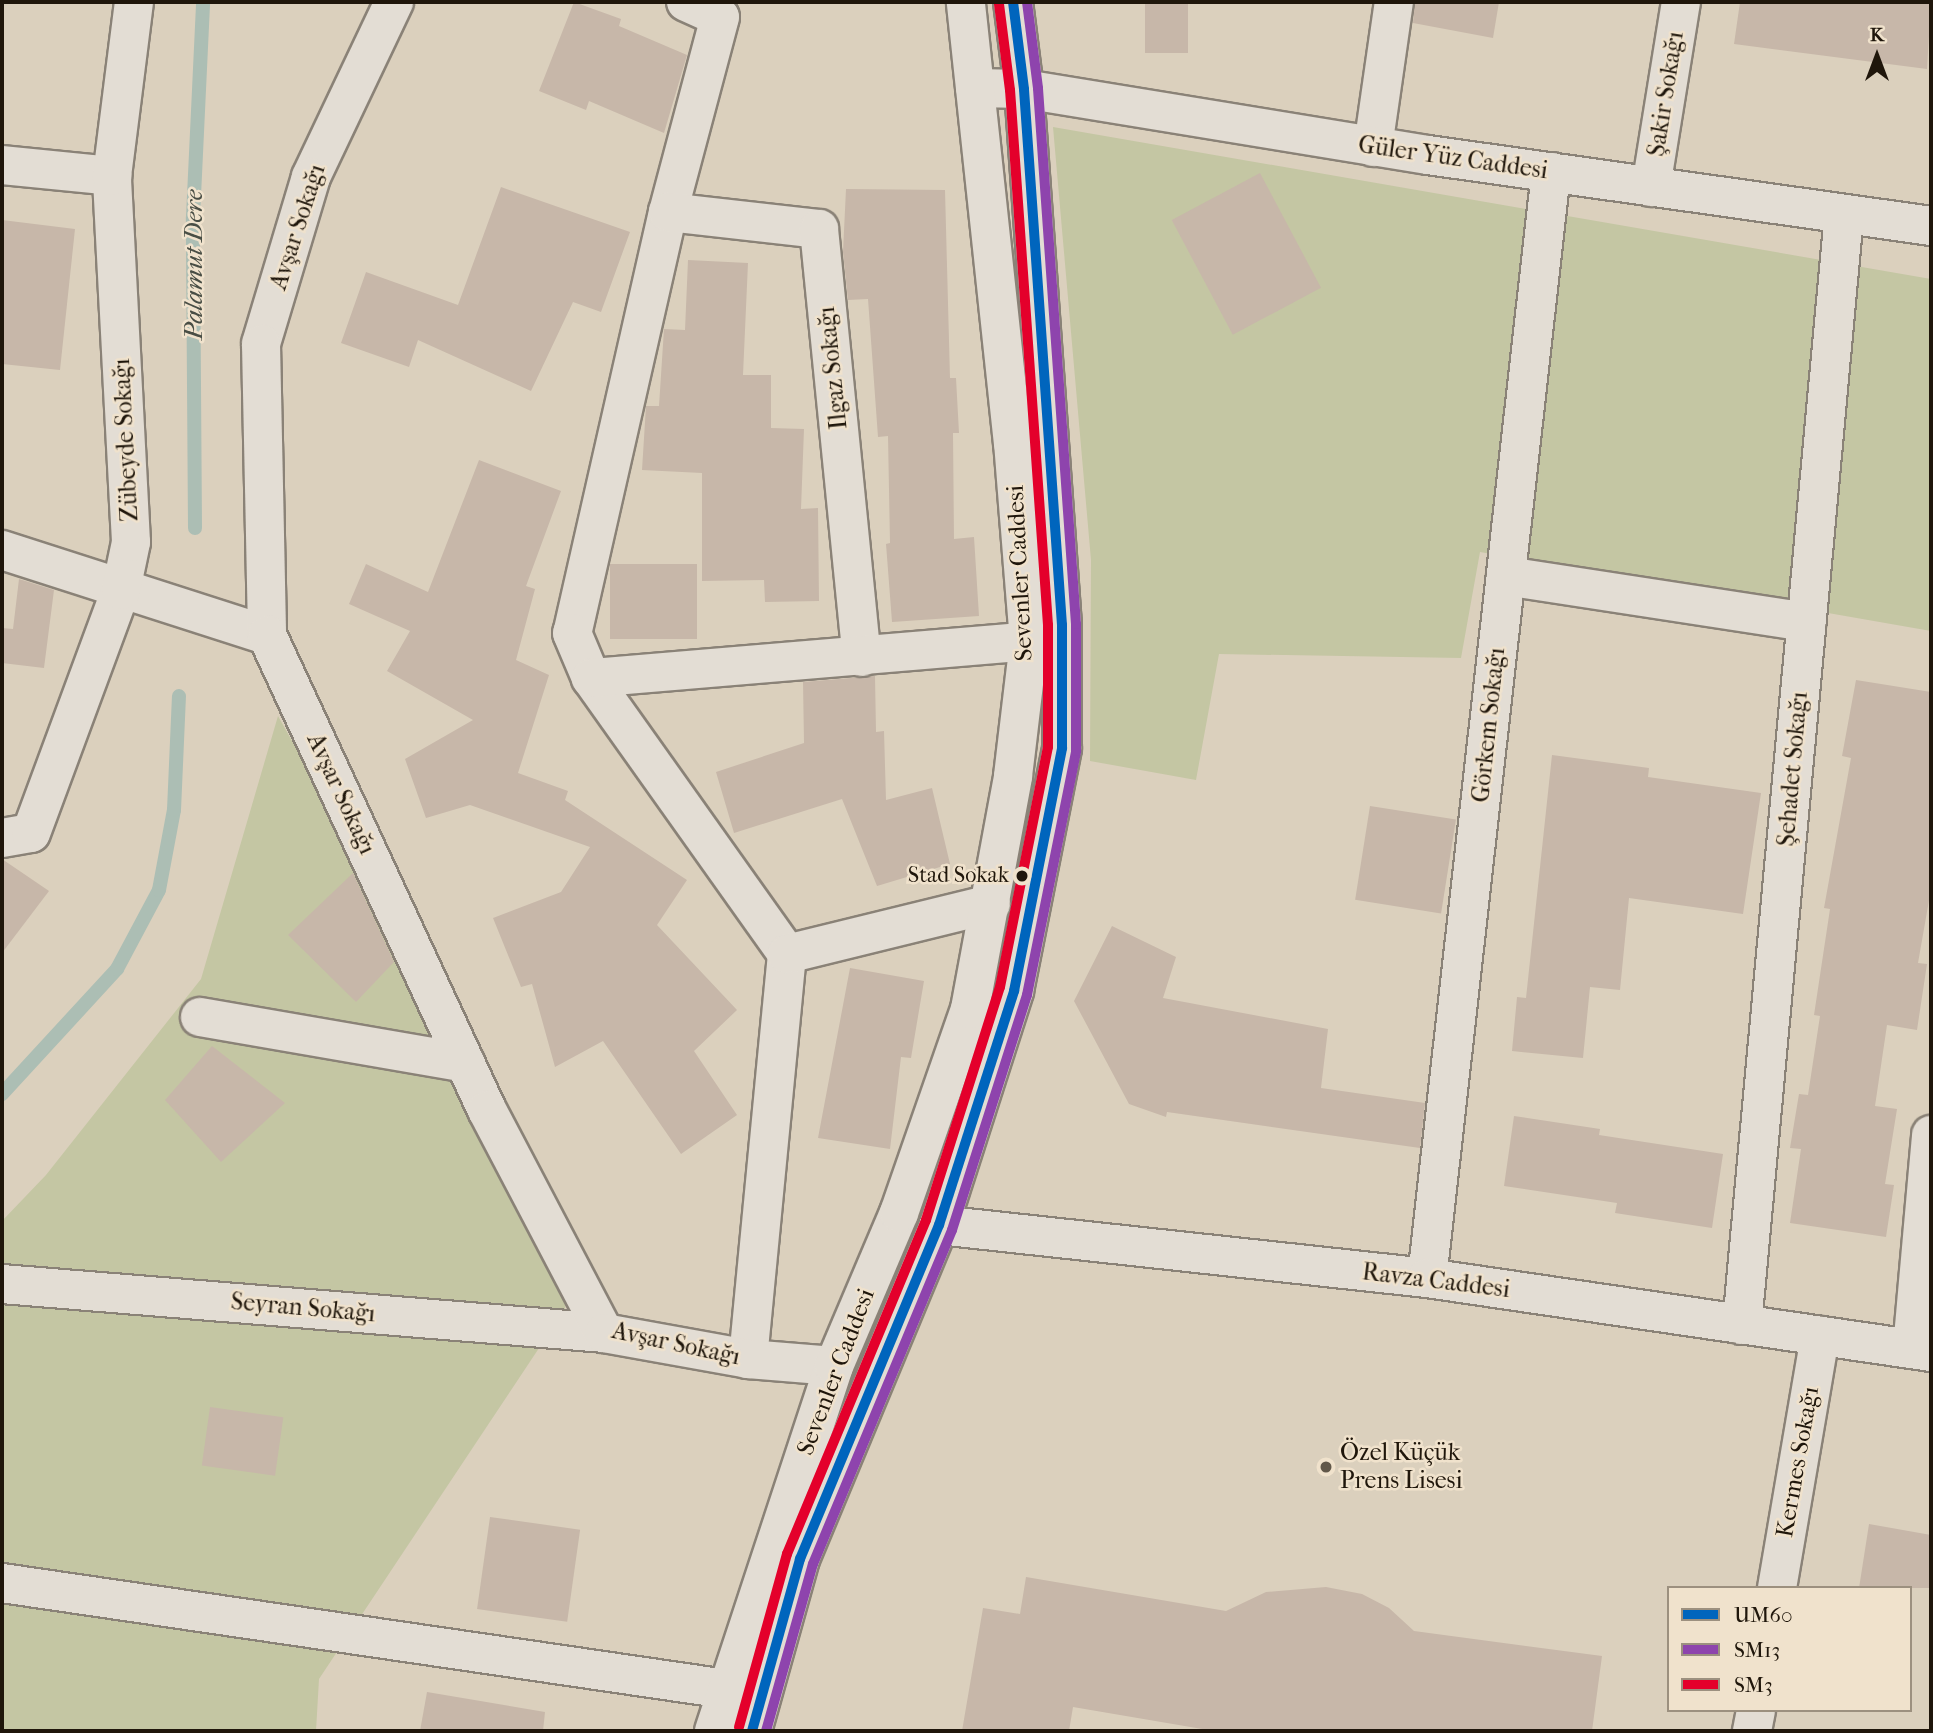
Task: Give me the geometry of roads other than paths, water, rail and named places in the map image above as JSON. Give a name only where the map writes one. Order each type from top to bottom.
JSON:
[{"type":"street","name":"Zübeyde Sokağı","points":[[2,838],[31,833],[121,590],[131,542],[112,176],[134,2]]},
{"type":"street","name":"Avşar Sokağı","points":[[394,2],[311,177],[261,344],[267,635],[465,1063],[604,1333],[748,1359],[834,1366]]},
{"type":"street","points":[[686,2],[723,10],[668,212],[572,633],[591,678],[788,954],[748,1359]]},
{"type":"street","name":"Sevenler Caddesi","points":[[714,1731],[834,1366],[899,1213],[970,1009],[1013,776],[1028,641],[1013,444],[966,2]]},
{"type":"street","name":"Sevenler Caddesi","points":[[752,1731],[800,1559],[939,1225],[1014,990],[1062,748],[1062,625],[1024,89],[1013,2]]},
{"type":"street","points":[[1373,147],[1394,2]]},
{"type":"street","name":"Şakir Sokağı","points":[[1651,187],[1681,2]]},
{"type":"street","name":"Güler Yüz Caddesi","points":[[975,88],[1024,89],[1373,147],[1931,226]]},
{"type":"street","points":[[2,165],[112,176]]},
{"type":"street","name":"Görkem Sokağı","points":[[1427,1278],[1551,172]]},
{"type":"street","name":"Ilgaz Sokağı","points":[[668,212],[819,229],[862,657]]},
{"type":"street","name":"Şehadet Sokağı","points":[[1742,1325],[1844,214]]},
{"type":"street","points":[[2,550],[267,635]]},
{"type":"street","points":[[1506,576],[1807,622]]},
{"type":"street","points":[[591,678],[1028,641]]},
{"type":"street","points":[[788,954],[991,904]]},
{"type":"street","points":[[200,1017],[465,1063]]},
{"type":"street","points":[[1922,1350],[1931,1135]]},
{"type":"street","points":[[899,1213],[939,1225]]},
{"type":"street","name":"Ravza Caddesi","points":[[939,1225],[1427,1278],[1922,1350]]},
{"type":"street","name":"Seyran Sokağı","points":[[2,1284],[604,1333]]},
{"type":"street","name":"Kermes Sokağı","points":[[1777,1586],[1820,1336]]},
{"type":"street","points":[[2,1583],[726,1689]]},
{"type":"street","points":[[1752,1731],[1756,1712]]},
{"type":"waterway","name":"Palamut Dere","points":[[195,528],[193,217],[203,2]]},
{"type":"waterway","name":"Palamut Dere","points":[[2,1094],[117,969],[159,890],[174,810],[179,696]]},
{"type":"place","name":"Stad Sokak","points":[[1022,876]]},
{"type":"place","name":"Özel Küçük Prens Lisesi","points":[[1326,1467]]}]
